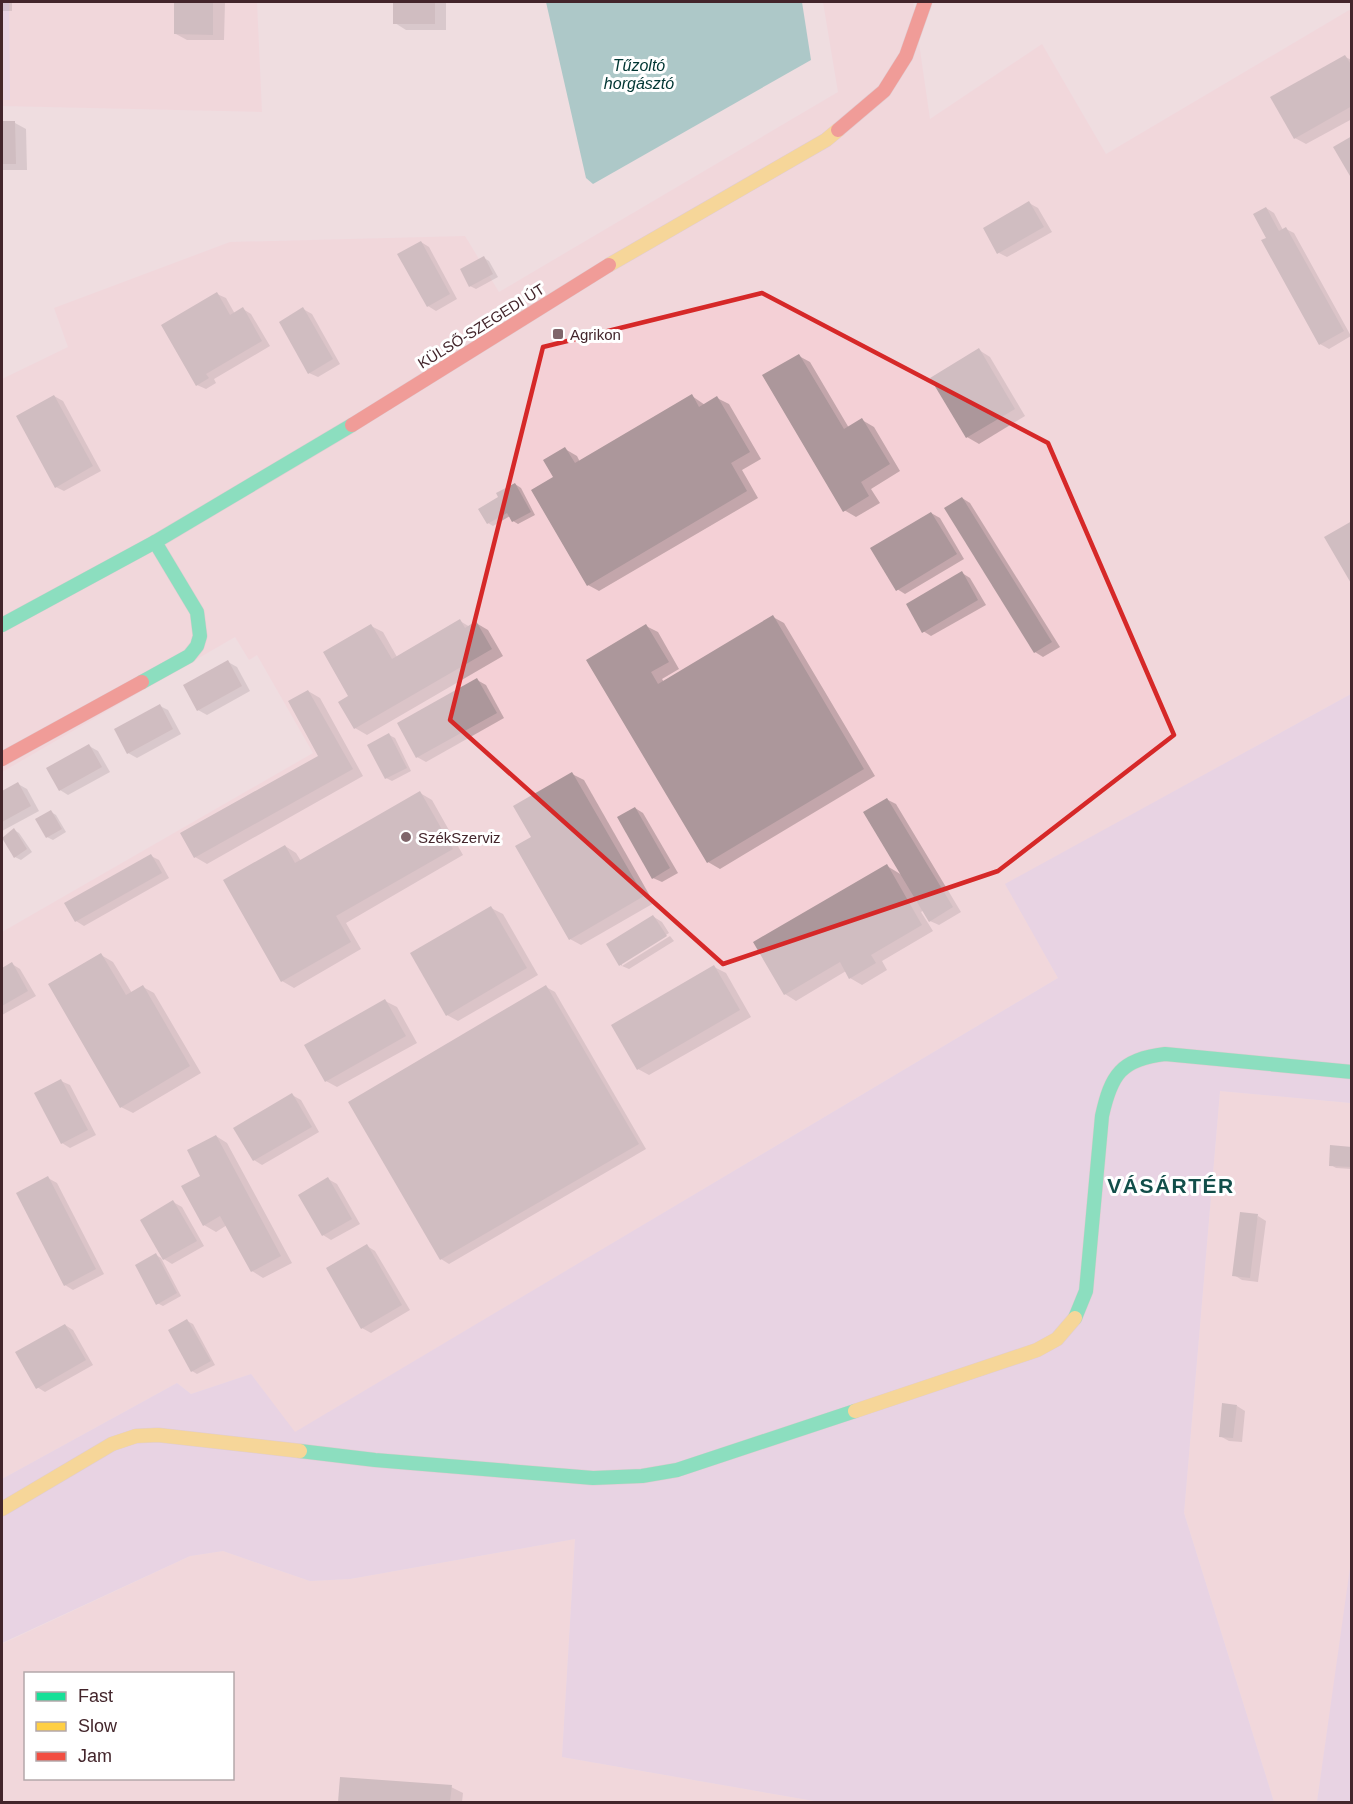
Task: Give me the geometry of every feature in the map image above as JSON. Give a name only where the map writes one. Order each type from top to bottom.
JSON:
[{"type":"street","name":"KÜLSŐ-SZEGEDI ÚT","points":[[2,625],[154,542],[398,398],[602,269],[826,140],[884,91],[906,56],[926,2]]},
{"type":"street","points":[[2,759],[189,656],[196,648],[202,635],[197,612],[154,542]]},
{"type":"street","points":[[2,1509],[112,1444],[136,1436],[158,1435],[375,1460],[593,1478],[642,1476],[677,1470],[1024,1355],[1046,1347],[1060,1337],[1072,1325],[1081,1310],[1086,1291],[1102,1116],[1106,1098],[1112,1081],[1122,1068],[1135,1059],[1146,1055],[1165,1054],[1352,1072]]},
{"type":"highlighted area","points":[[762,293],[1048,443],[1174,735],[998,871],[723,964],[450,720],[543,347]]},
{"type":"shaded area","points":[[2,2],[257,2],[262,112],[2,106]]},
{"type":"shaded area","points":[[2,2],[9,2],[10,100],[2,100]]},
{"type":"shaded area","points":[[823,2],[913,2],[930,119],[1042,44],[1106,154],[1351,9],[1351,694],[1006,884],[1058,978],[294,1433],[251,1374],[191,1394],[177,1383],[2,1479],[2,932],[313,753],[257,655],[249,660],[235,637],[2,772],[2,379],[68,347],[54,308],[230,242],[465,236],[499,292],[838,92]]},
{"type":"shaded area","points":[[1351,694],[1351,1103],[1220,1091],[1184,1513],[1274,1802],[820,1802],[562,1757],[575,1539],[350,1579],[310,1581],[223,1551],[190,1556],[2,1643],[2,1479],[177,1383],[191,1394],[251,1374],[295,1432],[1058,978],[1005,884]]},
{"type":"shaded area","points":[[1220,1091],[1351,1103],[1352,1561],[1317,1802],[1274,1802],[1184,1513]]},
{"type":"shaded area","points":[[575,1539],[562,1757],[820,1802],[2,1802],[2,1644],[190,1556],[223,1551],[310,1581],[350,1579]]},
{"type":"shaded area","points":[[1351,1561],[1351,1802],[1317,1802]]},
{"type":"water","name":"Tűzoltó horgásztó","points":[[546,2],[802,2],[811,60],[593,184],[586,178]]},
{"type":"building","points":[[174,2],[213,2],[213,35],[174,34]]},
{"type":"building","points":[[393,2],[435,2],[435,24],[393,24]]},
{"type":"building","points":[[1345,55],[1352,66],[1352,106],[1294,139],[1270,97]]},
{"type":"building","points":[[2,121],[15,121],[16,164],[2,164]]},
{"type":"building","points":[[1352,136],[1352,175],[1350,176],[1333,147]]},
{"type":"building","points":[[1029,201],[1044,227],[997,254],[983,228]]},
{"type":"building","points":[[1266,207],[1279,231],[1286,227],[1344,331],[1319,345],[1261,240],[1266,238],[1253,214]]},
{"type":"building","points":[[421,241],[450,294],[427,307],[397,254]]},
{"type":"building","points":[[484,256],[493,274],[469,287],[460,269]]},
{"type":"building","points":[[217,292],[230,315],[243,307],[262,341],[206,374],[209,378],[196,386],[161,325]]},
{"type":"building","points":[[303,307],[333,359],[308,374],[279,322]]},
{"type":"building","points":[[979,348],[1015,409],[966,438],[930,378]]},
{"type":"building","points":[[799,354],[844,429],[862,418],[890,464],[861,482],[869,496],[843,512],[762,375]]},
{"type":"building","points":[[692,394],[699,407],[717,396],[750,452],[731,463],[747,491],[587,586],[531,490],[553,477],[543,460],[565,447],[575,463]]},
{"type":"building","points":[[54,395],[93,466],[55,488],[16,416]]},
{"type":"building","points":[[515,483],[531,512],[512,522],[507,513],[487,524],[478,509],[498,497],[496,493]]},
{"type":"building","points":[[962,497],[1052,642],[1034,653],[944,508]]},
{"type":"building","points":[[931,512],[957,554],[896,591],[870,548]]},
{"type":"building","points":[[1352,521],[1352,585],[1324,537]]},
{"type":"building","points":[[962,571],[978,600],[922,633],[906,604]]},
{"type":"building","points":[[773,615],[864,769],[707,863],[586,660],[646,624],[669,662],[651,672],[658,684]]},
{"type":"building","points":[[460,619],[465,628],[476,621],[492,649],[354,729],[338,702],[348,696],[323,652],[371,624],[392,659]]},
{"type":"building","points":[[228,660],[242,686],[197,711],[183,685]]},
{"type":"building","points":[[477,678],[497,713],[416,758],[397,723]]},
{"type":"building","points":[[308,690],[353,769],[194,858],[180,833],[318,756],[288,701]]},
{"type":"building","points":[[160,704],[173,729],[127,754],[114,729]]},
{"type":"building","points":[[389,733],[407,768],[385,779],[367,745]]},
{"type":"building","points":[[89,744],[102,767],[59,791],[46,768]]},
{"type":"building","points":[[572,772],[644,896],[569,940],[515,846],[531,837],[513,806]]},
{"type":"building","points":[[18,782],[31,806],[2,822],[2,791]]},
{"type":"building","points":[[420,791],[453,849],[336,916],[351,942],[281,982],[223,880],[285,845],[295,863]]},
{"type":"building","points":[[887,798],[953,907],[929,922],[863,812]]},
{"type":"building","points":[[635,807],[670,868],[652,879],[617,817]]},
{"type":"building","points":[[51,810],[62,829],[46,838],[35,819]]},
{"type":"building","points":[[14,828],[27,849],[14,858],[2,838]]},
{"type":"building","points":[[151,854],[162,873],[75,922],[64,903]]},
{"type":"building","points":[[887,864],[922,925],[871,955],[876,963],[849,979],[840,962],[784,995],[753,942]]},
{"type":"building","points":[[491,906],[527,968],[446,1016],[410,953]]},
{"type":"building","points":[[653,915],[667,936],[619,966],[606,944]]},
{"type":"building","points":[[101,953],[126,995],[143,985],[190,1066],[120,1108],[48,984]]},
{"type":"building","points":[[12,962],[28,991],[2,1006],[2,968]]},
{"type":"building","points":[[714,965],[740,1010],[637,1070],[611,1025]]},
{"type":"building","points":[[546,985],[639,1144],[440,1260],[348,1102]]},
{"type":"building","points":[[385,999],[406,1036],[325,1082],[304,1045]]},
{"type":"building","points":[[61,1079],[88,1130],[61,1144],[34,1093]]},
{"type":"building","points":[[292,1093],[312,1127],[253,1161],[233,1128]]},
{"type":"building","points":[[216,1135],[281,1256],[251,1272],[220,1216],[203,1226],[181,1186],[200,1176],[187,1150]]},
{"type":"building","points":[[1330,1145],[1352,1147],[1352,1167],[1329,1166]]},
{"type":"building","points":[[48,1176],[96,1269],[64,1286],[16,1193]]},
{"type":"building","points":[[328,1177],[352,1219],[322,1236],[298,1195]]},
{"type":"building","points":[[173,1200],[197,1241],[163,1260],[140,1220]]},
{"type":"building","points":[[1240,1212],[1258,1214],[1250,1278],[1232,1276]]},
{"type":"building","points":[[367,1244],[402,1305],[361,1329],[326,1268]]},
{"type":"building","points":[[156,1253],[177,1293],[156,1305],[135,1265]]},
{"type":"building","points":[[187,1319],[211,1361],[191,1372],[168,1330]]},
{"type":"building","points":[[65,1324],[86,1360],[36,1389],[15,1352]]},
{"type":"building","points":[[1222,1403],[1237,1405],[1233,1438],[1219,1437]]},
{"type":"building","points":[[340,1777],[452,1785],[450,1802],[338,1802]]},
{"type":"traffic: fast","points":[[2,625],[155,542],[352,425]]},
{"type":"traffic: fast","points":[[142,682],[189,656],[197,646],[200,636],[197,612],[155,542]]},
{"type":"traffic: fast","points":[[1075,1318],[1086,1291],[1102,1116],[1109,1090],[1120,1072],[1138,1060],[1165,1054],[1352,1072]]},
{"type":"traffic: fast","points":[[300,1451],[375,1460],[593,1478],[642,1476],[677,1470],[855,1411]]},
{"type":"traffic: slow","points":[[609,265],[826,140],[838,130]]},
{"type":"traffic: slow","points":[[855,1411],[1037,1350],[1057,1339],[1075,1318]]},
{"type":"traffic: slow","points":[[2,1509],[112,1444],[136,1436],[158,1435],[300,1451]]},
{"type":"traffic: jam","points":[[838,130],[884,91],[906,56],[925,2]]},
{"type":"traffic: jam","points":[[352,425],[609,265]]},
{"type":"traffic: jam","points":[[2,759],[142,682]]},
{"type":"place","name":"Agrikon","points":[[558,334]]},
{"type":"place","name":"SzékSzerviz","points":[[406,837]]},
{"type":"district","name":"VÁSÁRTÉR","points":[[1171,1185]]}]
